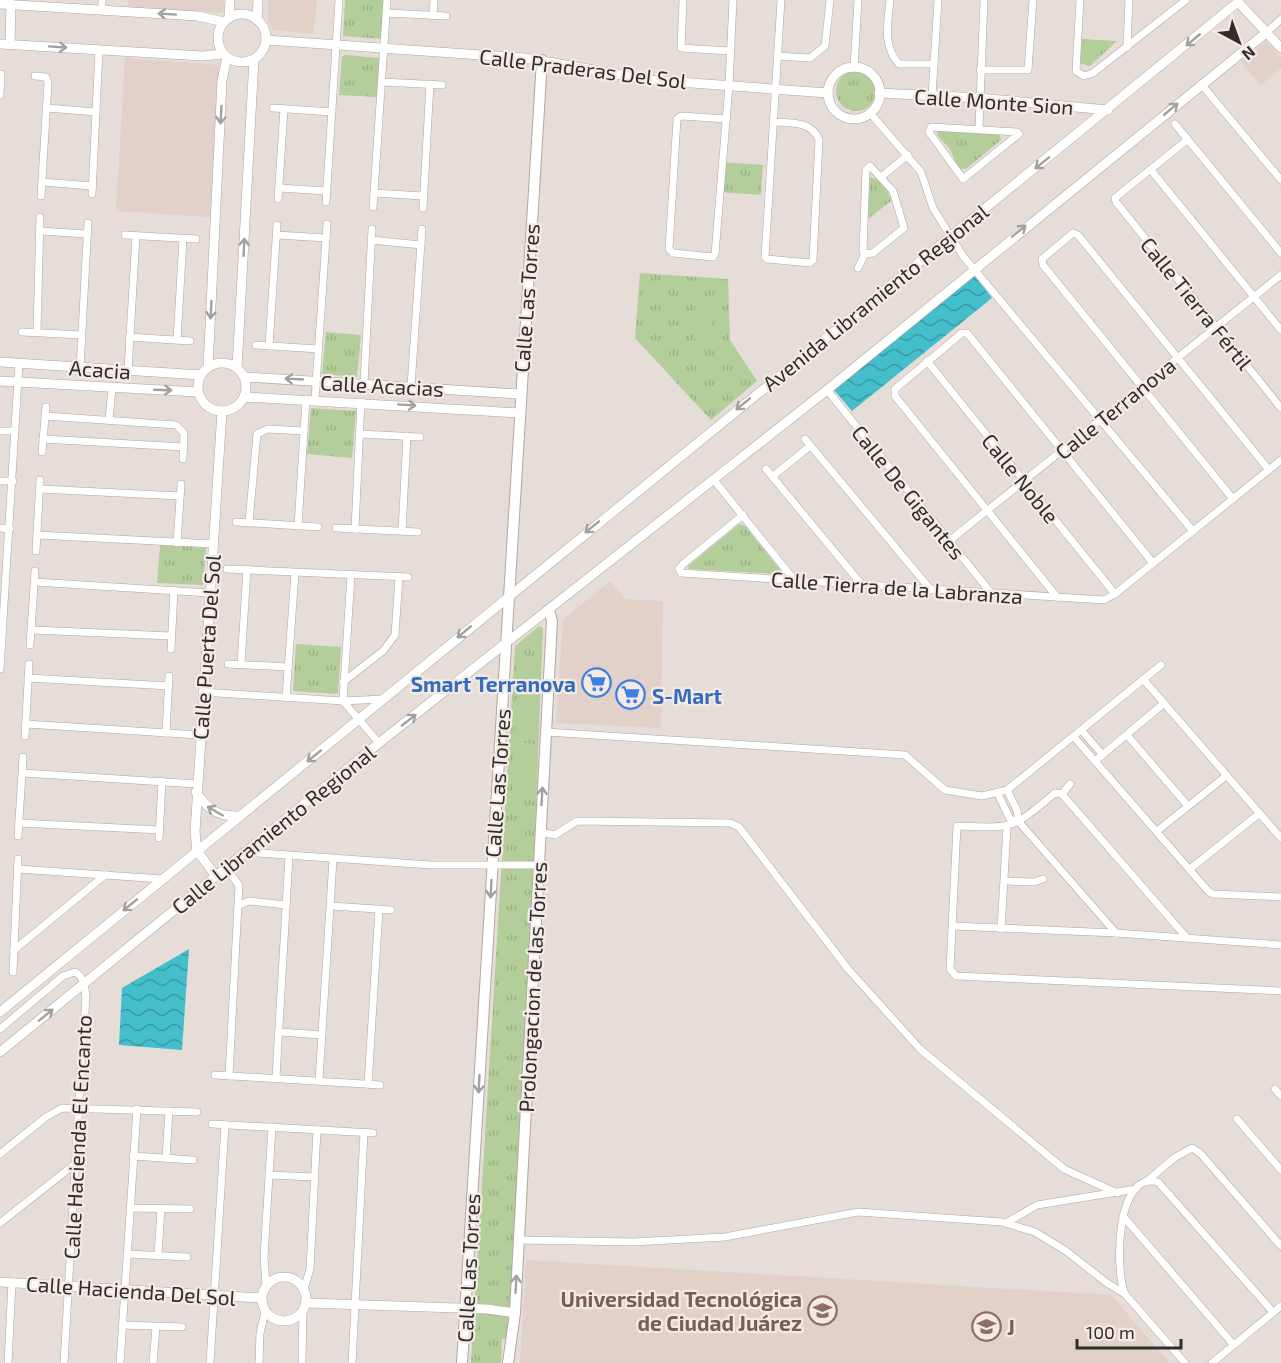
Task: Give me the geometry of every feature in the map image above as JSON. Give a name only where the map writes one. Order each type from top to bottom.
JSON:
[{"type":"main road","name":"Calle Las Torres","points":[[462,1363],[542,60]]},
{"type":"main road","name":"Prolongacion de las Torres","points":[[508,1363],[515,1313],[519,1240],[552,621],[549,610]]},
{"type":"street","points":[[208,367],[225,56],[218,37],[227,20],[230,0]]},
{"type":"street","points":[[257,20],[258,0]]},
{"type":"street","points":[[326,202],[339,0]]},
{"type":"street","points":[[373,207],[387,0]]},
{"type":"street","points":[[433,15],[434,0]]},
{"type":"street","points":[[683,0],[681,48],[730,51]]},
{"type":"street","points":[[726,119],[681,116],[677,119],[669,249],[673,253],[715,256],[729,85],[733,0]]},
{"type":"street","points":[[774,122],[806,125],[815,132],[819,140],[813,260],[810,263],[765,257],[781,0]]},
{"type":"street","points":[[777,56],[810,58],[825,46],[830,0]]},
{"type":"street","points":[[854,68],[858,0]]},
{"type":"street","points":[[890,0],[887,43],[889,52],[899,64],[934,64]]},
{"type":"street","points":[[932,96],[938,0]]},
{"type":"street","points":[[978,128],[984,0]]},
{"type":"street","points":[[980,70],[1028,70],[1033,0]]},
{"type":"street","points":[[1080,0],[1077,74],[1084,76],[1093,74],[1186,0]]},
{"type":"street","points":[[1128,47],[1129,0]]},
{"type":"street","points":[[1238,1],[1281,48]]},
{"type":"street","name":"Avenida Libramiento Regional","points":[[509,594],[1108,110],[1238,1]]},
{"type":"street","points":[[0,4],[102,5],[227,20],[243,14],[257,20],[262,25],[266,40],[264,48],[254,59],[240,62],[225,56],[0,44]]},
{"type":"street","points":[[10,44],[11,4]]},
{"type":"street","points":[[386,13],[446,16]]},
{"type":"street","name":"Avenida Libramiento Regional","points":[[549,610],[827,390],[1281,19]]},
{"type":"street","name":"Calle Praderas Del Sol","points":[[266,40],[542,60],[651,80],[828,93]]},
{"type":"street","points":[[42,182],[92,190],[99,50]]},
{"type":"street","points":[[237,368],[254,59]]},
{"type":"street","points":[[854,68],[871,75],[879,93],[876,106],[870,113],[855,119],[839,115],[829,101],[828,93],[834,77],[840,72],[854,68]]},
{"type":"street","points":[[0,94],[1,74],[10,75]]},
{"type":"street","points":[[35,76],[44,76],[48,81],[41,195]]},
{"type":"street","points":[[382,82],[442,85]]},
{"type":"street","points":[[423,208],[430,84]]},
{"type":"street","points":[[1201,84],[1281,180]]},
{"type":"street","name":"Calle Monte Sion","points":[[879,93],[979,98],[1108,110]]},
{"type":"street","points":[[47,108],[96,112]]},
{"type":"street","points":[[273,108],[332,112]]},
{"type":"street","points":[[278,199],[284,109]]},
{"type":"street","points":[[870,113],[908,154],[921,172],[933,208],[974,268],[1193,531]]},
{"type":"street","points":[[1175,124],[1281,253]]},
{"type":"street","points":[[978,128],[1019,134],[963,179],[929,129],[978,128]]},
{"type":"street","points":[[1187,140],[1151,170],[1281,330]]},
{"type":"street","points":[[881,177],[908,154]]},
{"type":"street","points":[[868,166],[893,191],[904,228],[873,254],[865,254],[862,251],[868,166]]},
{"type":"street","name":"Calle Tierra Fértil","points":[[1151,170],[1115,198],[1116,202],[1281,408]]},
{"type":"street","points":[[279,188],[327,191]]},
{"type":"street","points":[[374,193],[423,196]]},
{"type":"street","points":[[37,332],[40,217]]},
{"type":"street","points":[[80,368],[88,224]]},
{"type":"street","points":[[298,526],[304,431],[310,399],[317,381],[327,224]]},
{"type":"street","points":[[269,346],[277,225]]},
{"type":"street","points":[[364,383],[372,229]]},
{"type":"street","points":[[411,386],[422,229]]},
{"type":"street","points":[[40,231],[87,234]]},
{"type":"street","points":[[1233,499],[1043,265],[1042,259],[1073,233],[1078,235],[1179,356],[1269,470]]},
{"type":"street","points":[[125,235],[196,239]]},
{"type":"street","points":[[277,235],[326,238]]},
{"type":"street","points":[[128,370],[136,236]]},
{"type":"street","points":[[177,340],[183,238]]},
{"type":"street","points":[[371,240],[421,245]]},
{"type":"street","points":[[858,268],[865,254]]},
{"type":"street","name":"Calle Terranova","points":[[949,541],[1281,275]]},
{"type":"street","points":[[22,332],[81,335]]},
{"type":"street","points":[[1057,597],[986,512],[895,396],[895,389],[962,333],[967,333],[1153,563]]},
{"type":"street","points":[[129,338],[190,341]]},
{"type":"street","points":[[256,345],[319,349]]},
{"type":"street","name":"Calle Noble","points":[[927,361],[1115,594]]},
{"type":"street","name":"Acacia","points":[[0,362],[201,375]]},
{"type":"street","points":[[0,669],[3,576],[10,529],[19,363]]},
{"type":"street","points":[[226,363],[237,368],[244,377],[244,397],[235,407],[222,411],[204,403],[198,392],[201,375],[208,367],[226,363]]},
{"type":"street","name":"Calle Acacias","points":[[244,377],[520,394]]},
{"type":"street","points":[[0,381],[198,392]]},
{"type":"street","points":[[109,420],[112,388]]},
{"type":"street","name":"Calle De Gigantes","points":[[827,390],[992,594]]},
{"type":"street","name":"Calle Acacias","points":[[244,397],[310,399],[519,413]]},
{"type":"street","points":[[355,529],[361,402]]},
{"type":"street","points":[[42,452],[46,406]]},
{"type":"street","name":"Calle Puerta Del Sol","points":[[197,851],[195,832],[199,735],[222,411]]},
{"type":"street","points":[[45,416],[180,426],[184,433],[183,459]]},
{"type":"street","points":[[249,522],[257,434],[268,429],[304,431]]},
{"type":"street","points":[[0,431],[15,431]]},
{"type":"street","points":[[359,434],[420,436]]},
{"type":"street","points":[[402,531],[407,436]]},
{"type":"street","points":[[43,439],[184,447]]},
{"type":"street","points":[[805,439],[931,590]]},
{"type":"street","points":[[772,476],[810,446]]},
{"type":"street","points":[[1115,594],[1281,460]]},
{"type":"street","points":[[766,469],[862,585]]},
{"type":"street","points":[[36,551],[40,480]]},
{"type":"street","points":[[714,480],[795,581]]},
{"type":"street","points":[[0,481],[13,481]]},
{"type":"street","points":[[177,543],[181,484]]},
{"type":"street","points":[[40,489],[180,496]]},
{"type":"street","name":"Calle Tierra de la Labranza","points":[[742,515],[679,569],[683,574],[1104,600],[1115,594]]},
{"type":"street","points":[[236,522],[318,527]]},
{"type":"street","points":[[0,528],[10,529]]},
{"type":"street","points":[[336,528],[418,532]]},
{"type":"street","points":[[37,535],[214,544]]},
{"type":"street","points":[[227,569],[408,578]]},
{"type":"street","points":[[241,664],[247,570]]},
{"type":"street","points":[[30,645],[35,571]]},
{"type":"street","points":[[286,698],[295,573]]},
{"type":"street","points":[[351,575],[343,701],[379,743]]},
{"type":"street","points":[[344,682],[393,640],[396,630],[399,578]]},
{"type":"street","points":[[34,582],[210,593]]},
{"type":"street","points":[[171,649],[174,590]]},
{"type":"street","name":"Calle Libramiento Regional","points":[[0,1012],[509,594]]},
{"type":"street","name":"Calle Libramiento Regional","points":[[0,1052],[379,743],[549,610]]},
{"type":"street","points":[[32,630],[171,636]]},
{"type":"street","points":[[25,736],[29,664]]},
{"type":"street","points":[[228,664],[288,667]]},
{"type":"street","points":[[546,732],[905,756],[945,790],[982,796],[1007,790],[1161,665]]},
{"type":"street","points":[[166,733],[169,676]]},
{"type":"street","points":[[28,678],[168,686]]},
{"type":"street","points":[[1143,679],[1281,838]]},
{"type":"street","points":[[202,692],[343,701],[383,699]]},
{"type":"street","points":[[1095,761],[1163,704]]},
{"type":"street","points":[[26,724],[199,735]]},
{"type":"street","points":[[1082,730],[1103,754]]},
{"type":"street","points":[[1127,735],[1188,806]]},
{"type":"street","points":[[1074,737],[1214,894],[1281,897]]},
{"type":"street","points":[[18,836],[23,757]]},
{"type":"street","points":[[23,773],[162,782],[196,788],[205,804],[217,814],[240,816]]},
{"type":"street","points":[[1157,831],[1226,776]]},
{"type":"street","points":[[159,838],[162,782]]},
{"type":"street","points":[[1062,794],[1070,784]]},
{"type":"street","points":[[1007,790],[1017,810],[1019,822]]},
{"type":"street","points":[[1187,938],[1062,794],[1055,793],[1019,822],[1006,827],[957,826],[950,969],[956,976],[1281,991]]},
{"type":"street","points":[[998,794],[1010,819],[1019,822],[1116,933]]},
{"type":"street","points":[[1190,869],[1260,813]]},
{"type":"street","points":[[540,832],[555,835],[577,820],[730,823],[739,827],[848,969],[920,1049],[1064,1169],[1117,1192]]},
{"type":"street","points":[[19,823],[160,830]]},
{"type":"street","points":[[1001,929],[1006,827]]},
{"type":"street","points":[[197,851],[218,874],[231,875],[239,885],[229,1076]]},
{"type":"street","points":[[245,852],[333,859],[492,866],[538,865]]},
{"type":"street","points":[[276,1077],[289,856]]},
{"type":"street","points":[[13,972],[18,859]]},
{"type":"street","points":[[319,1080],[332,906],[333,859]]},
{"type":"street","points":[[18,869],[162,879]]},
{"type":"street","points":[[14,950],[105,875]]},
{"type":"street","points":[[1005,881],[1034,882],[1043,879]]},
{"type":"street","points":[[239,905],[249,901],[285,905]]},
{"type":"street","points":[[332,906],[391,910]]},
{"type":"street","points":[[368,1084],[378,909]]},
{"type":"street","points":[[953,926],[1116,933],[1281,945]]},
{"type":"street","points":[[0,1029],[63,976],[75,972],[81,975],[85,983]]},
{"type":"street","name":"Calle Hacienda El Encanto","points":[[64,1363],[85,983]]},
{"type":"street","points":[[279,1032],[322,1035]]},
{"type":"street","points":[[215,1076],[276,1077],[380,1085]]},
{"type":"street","points":[[1275,1089],[1281,1096]]},
{"type":"street","points":[[0,1154],[54,1112],[79,1107],[196,1112]]},
{"type":"street","points":[[120,1363],[137,1109]]},
{"type":"street","points":[[166,1158],[169,1111]]},
{"type":"street","points":[[1237,1119],[1281,1170]]},
{"type":"street","points":[[212,1124],[373,1133]]},
{"type":"street","points":[[210,1363],[225,1125]]},
{"type":"street","points":[[272,1127],[264,1257],[266,1285],[261,1298],[265,1312],[270,1317],[284,1322],[298,1316],[305,1307],[356,1304],[515,1313]]},
{"type":"street","points":[[302,1363],[304,1288],[310,1269],[317,1130]]},
{"type":"street","points":[[352,1363],[363,1133]]},
{"type":"street","points":[[1006,1223],[1037,1205],[1136,1189],[1184,1150],[1192,1148],[1200,1153],[1281,1246]]},
{"type":"street","points":[[133,1156],[193,1160]]},
{"type":"street","points":[[0,1223],[75,1164]]},
{"type":"street","points":[[269,1175],[314,1177]]},
{"type":"street","points":[[1147,1181],[1158,1182],[1273,1312]]},
{"type":"street","points":[[1125,1294],[1119,1272],[1123,1216],[1136,1189]]},
{"type":"street","points":[[130,1208],[190,1209]]},
{"type":"street","points":[[158,1256],[161,1208]]},
{"type":"street","points":[[519,1240],[633,1242],[725,1237],[858,1212],[1006,1223],[1035,1232],[1066,1251],[1125,1294],[1185,1363]]},
{"type":"street","points":[[1123,1216],[1233,1344]]},
{"type":"street","points":[[127,1254],[187,1257]]},
{"type":"street","points":[[266,1285],[272,1280],[285,1276],[299,1282],[304,1288]]},
{"type":"street","name":"Calle Hacienda Del Sol","points":[[0,1282],[214,1297],[261,1298]]},
{"type":"street","points":[[8,1363],[12,1282]]},
{"type":"street","points":[[1212,1363],[1281,1306]]},
{"type":"street","points":[[259,1363],[260,1333],[265,1312]]},
{"type":"street","points":[[122,1325],[182,1327]]},
{"type":"street","points":[[153,1363],[156,1327]]},
{"type":"street","points":[[0,1341],[9,1333]]},
{"type":"shaded area","points":[[128,0],[224,0],[223,13],[128,8]]},
{"type":"shaded area","points":[[268,0],[317,0],[313,34],[273,30],[268,20]]},
{"type":"shaded area","points":[[1266,41],[1281,58],[1281,68],[1261,85],[1241,62]]},
{"type":"shaded area","points":[[125,58],[219,65],[210,217],[116,211]]},
{"type":"shaded area","points":[[610,581],[625,599],[663,601],[661,728],[556,723],[563,620]]},
{"type":"shaded area","name":"Universidad Tecnológica de Ciudad Juárez","points":[[526,1260],[1111,1295],[1170,1363],[520,1363]]},
{"type":"green space","points":[[345,0],[383,0],[382,39],[343,36]]},
{"type":"green space","points":[[1080,39],[1117,41],[1090,66],[1079,63]]},
{"type":"green space","points":[[345,55],[380,58],[377,97],[339,95],[342,57]]},
{"type":"green space","points":[[856,71],[864,72],[870,77],[875,83],[875,99],[870,105],[864,110],[856,111],[848,110],[842,105],[837,99],[836,91],[837,83],[842,77],[848,72]]},
{"type":"green space","points":[[938,129],[999,132],[1001,140],[966,169],[958,169],[950,149],[937,135]]},
{"type":"green space","points":[[720,162],[763,165],[761,195],[718,192]]},
{"type":"green space","points":[[870,177],[878,180],[884,186],[891,201],[868,219]]},
{"type":"green space","points":[[640,273],[728,279],[730,340],[757,381],[711,420],[635,338]]},
{"type":"green space","points":[[695,307],[712,307],[711,339],[693,339]]},
{"type":"green space","points":[[326,332],[361,335],[357,377],[322,374]]},
{"type":"green space","points":[[311,408],[356,411],[352,458],[307,454]]},
{"type":"green space","points":[[739,524],[745,526],[781,571],[778,574],[689,569],[688,566]]},
{"type":"green space","points":[[160,545],[206,548],[203,585],[157,583]]},
{"type":"green space","points":[[539,626],[543,628],[519,1240],[508,1339],[502,1339],[501,1363],[471,1363],[515,646]]},
{"type":"green space","points":[[296,644],[341,647],[338,694],[293,691]]},
{"type":"green space","points":[[518,697],[538,698],[536,731],[515,730]]},
{"type":"green space","points":[[516,742],[537,744],[535,799],[515,800],[512,797],[514,744]]},
{"type":"water","points":[[974,275],[992,298],[852,411],[834,390]]},
{"type":"water","points":[[189,949],[182,1050],[119,1045],[122,988]]},
{"type":"place","name":"Smart Terranova","points":[[597,683]]},
{"type":"place","name":"S-Mart","points":[[631,695]]},
{"type":"place","name":"Universidad Tecnológica de Ciudad Juárez","points":[[823,1310]]},
{"type":"place","name":"J","points":[[986,1326]]}]
